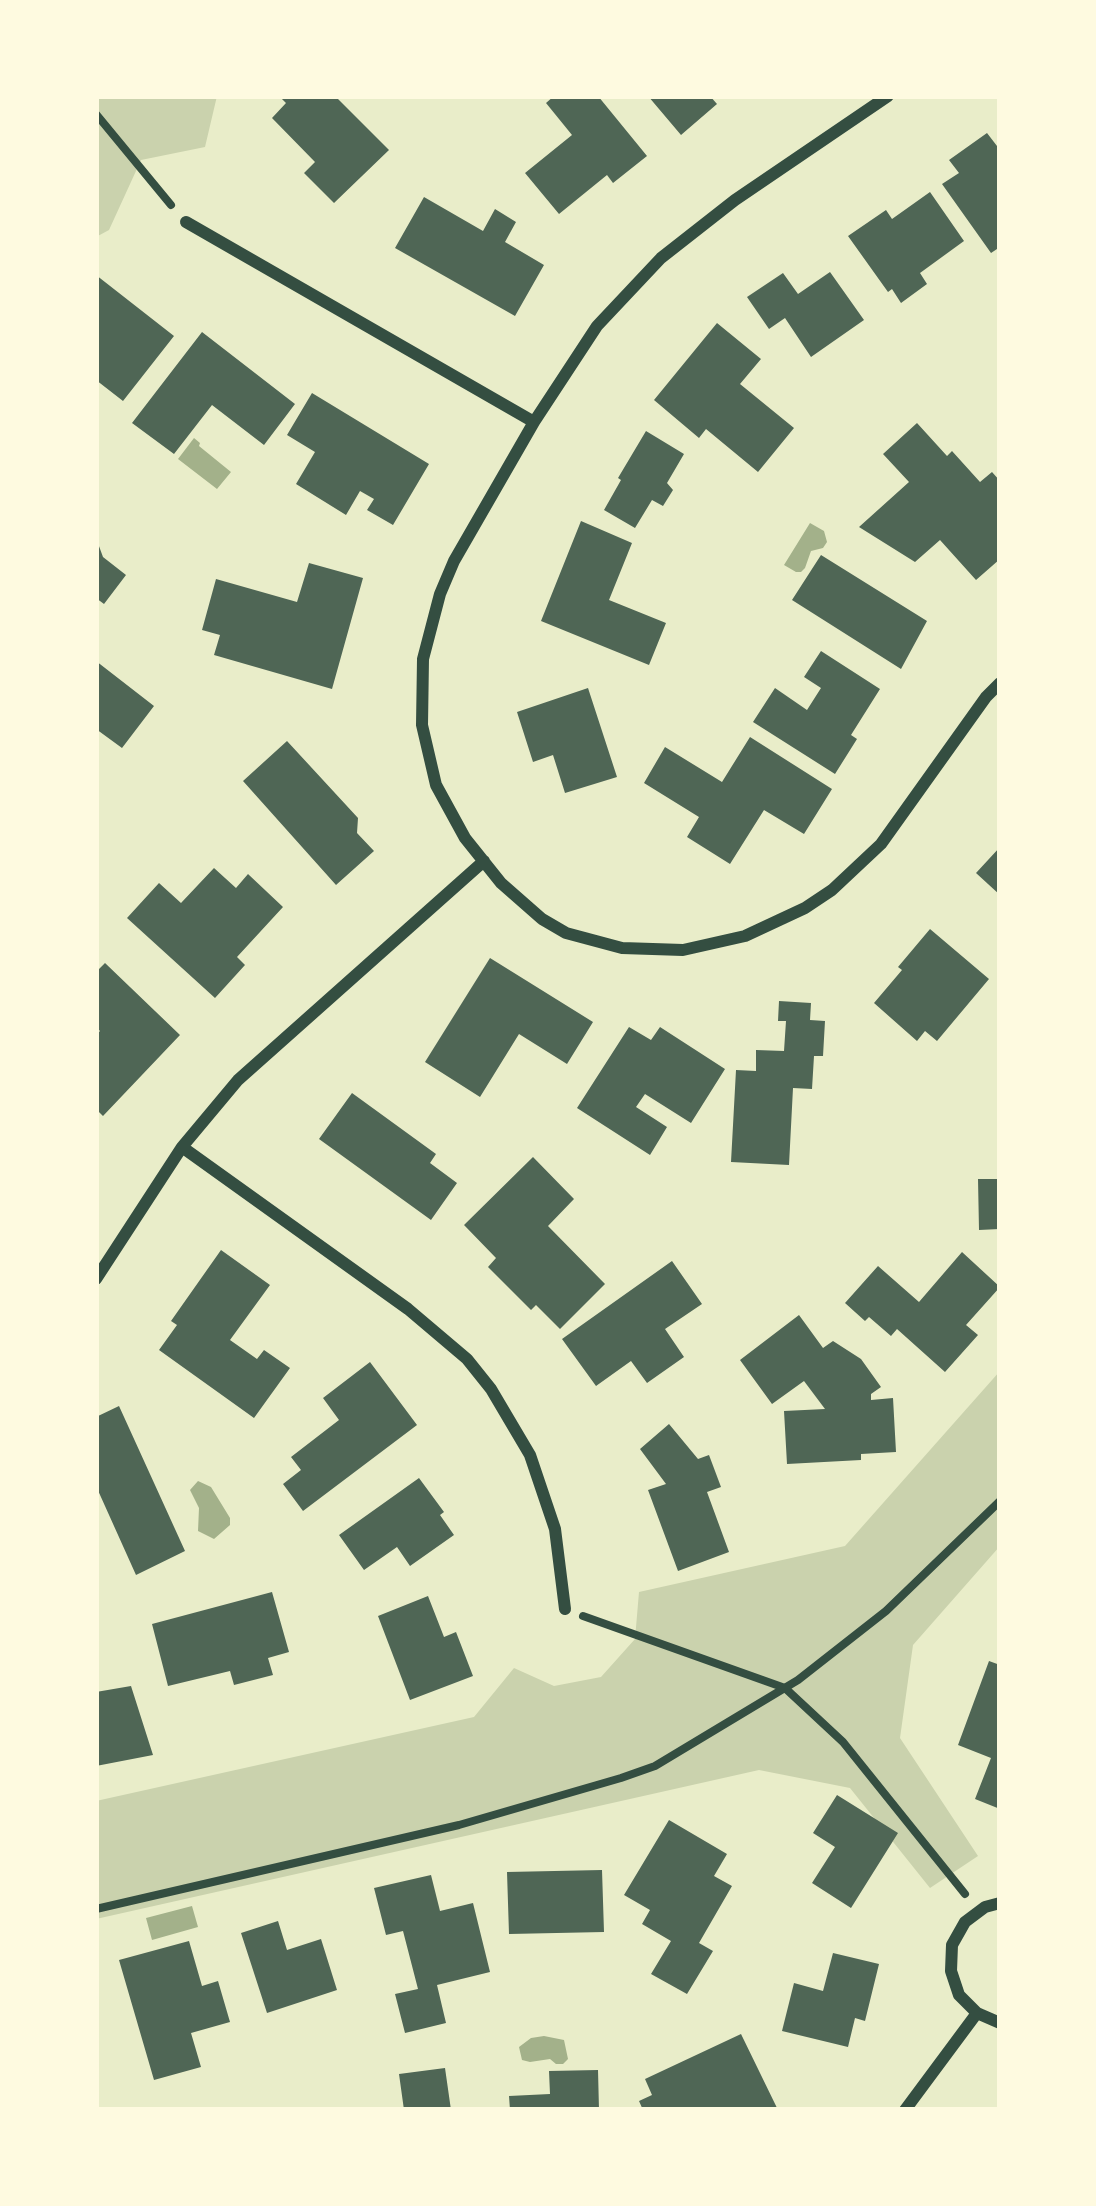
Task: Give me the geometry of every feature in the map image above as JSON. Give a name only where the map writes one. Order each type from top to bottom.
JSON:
[{"type":"street","points":[[888,96],[735,200],[661,258],[597,326],[534,422],[454,561],[440,594],[424,659],[422,724],[436,785],[465,838],[501,883],[528,907],[566,932],[622,948],[682,950],[745,936],[832,890],[881,844],[1000,682]]},
{"type":"street","points":[[186,222],[534,422]]},
{"type":"street","points":[[96,1279],[182,1147],[238,1081],[484,860]]},
{"type":"street","points":[[182,1147],[408,1309],[466,1359],[530,1455],[555,1529],[565,1609]]},
{"type":"street","points":[[1000,1903],[965,1922],[952,1945],[951,1971],[959,1995],[977,2013],[1000,2023]]},
{"type":"street","points":[[905,2110],[977,2013]]},
{"type":"path","points":[[96,114],[186,222]]},
{"type":"path","points":[[96,1909],[460,1825],[656,1766],[785,1688],[886,1611],[1000,1501]]},
{"type":"path","points":[[565,1609],[785,1688],[843,1742],[979,1911]]},
{"type":"shaded area","points":[[96,96],[217,96],[205,147],[141,160],[109,230],[96,237]]},
{"type":"shaded area","points":[[194,438],[231,472],[217,489],[178,459]]},
{"type":"shaded area","points":[[810,523],[824,531],[827,542],[811,551],[805,568],[796,572],[784,565]]},
{"type":"shaded area","points":[[1000,1371],[1000,1546],[913,1645],[900,1738],[978,1856],[930,1888],[850,1788],[759,1770],[96,1919],[96,1801],[474,1717],[514,1668],[554,1686],[601,1677],[635,1639],[639,1592],[845,1546]]},
{"type":"shaded area","points":[[198,1481],[211,1487],[230,1518],[230,1525],[214,1539],[198,1531],[199,1508],[190,1490]]},
{"type":"shaded area","points":[[192,1906],[198,1927],[152,1940],[146,1918]]},
{"type":"shaded area","points":[[544,2036],[564,2040],[568,2059],[563,2064],[550,2059],[522,2060],[519,2047]]},
{"type":"building","points":[[279,96],[335,96],[389,150],[334,203],[304,173],[315,162],[272,118],[286,103]]},
{"type":"building","points":[[554,96],[598,96],[647,156],[613,183],[607,175],[559,214],[525,173],[572,135],[546,103]]},
{"type":"building","points":[[648,96],[710,96],[717,104],[681,135]]},
{"type":"building","points":[[987,133],[1000,144],[1000,247],[991,253],[942,184],[959,173],[949,160]]},
{"type":"building","points":[[930,192],[964,241],[920,273],[927,284],[901,303],[848,236],[886,210],[892,219]]},
{"type":"building","points":[[424,197],[483,231],[495,209],[516,222],[505,242],[544,265],[515,316],[395,248]]},
{"type":"building","points":[[830,272],[864,320],[811,357],[785,318],[769,329],[747,297],[783,273],[798,294]]},
{"type":"building","points":[[96,275],[174,336],[123,401],[96,380]]},
{"type":"building","points":[[717,323],[761,359],[740,384],[794,428],[758,472],[706,429],[699,438],[654,400]]},
{"type":"building","points":[[202,332],[295,404],[264,445],[212,405],[174,454],[132,423]]},
{"type":"building","points":[[312,393],[429,464],[393,525],[367,510],[374,499],[360,491],[346,515],[296,484],[315,452],[287,435]]},
{"type":"building","points":[[917,423],[980,482],[992,472],[1000,481],[1000,559],[976,580],[940,540],[915,562],[859,527],[909,482],[883,454]]},
{"type":"building","points":[[646,431],[684,454],[667,483],[673,490],[663,506],[652,500],[635,528],[604,510]]},
{"type":"building","points":[[581,521],[632,543],[609,600],[666,623],[649,665],[541,621]]},
{"type":"building","points":[[96,538],[103,557],[126,575],[104,604],[96,598]]},
{"type":"building","points":[[821,555],[927,621],[901,669],[792,600]]},
{"type":"building","points":[[309,563],[363,578],[332,689],[214,655],[220,635],[202,630],[216,579],[297,602]]},
{"type":"building","points":[[821,651],[880,689],[851,735],[857,739],[835,774],[753,722],[775,688],[807,710],[821,688],[804,677]]},
{"type":"building","points":[[96,661],[154,706],[122,748],[96,729]]},
{"type":"building","points":[[588,688],[617,777],[565,793],[553,755],[533,762],[517,712]]},
{"type":"building","points":[[750,737],[832,789],[804,834],[764,810],[730,864],[687,837],[699,817],[644,783],[665,747],[722,782]]},
{"type":"building","points":[[287,741],[358,818],[357,833],[374,851],[336,885],[243,781]]},
{"type":"building","points":[[1000,847],[1000,895],[976,873]]},
{"type":"building","points":[[214,868],[236,888],[248,874],[283,907],[237,957],[245,965],[215,998],[127,918],[159,883],[181,903]]},
{"type":"building","points":[[930,929],[989,979],[937,1041],[925,1031],[917,1041],[874,1003]]},
{"type":"building","points":[[490,958],[593,1022],[567,1064],[519,1034],[480,1097],[425,1062]]},
{"type":"building","points":[[105,963],[180,1035],[103,1116],[96,1109],[96,1035],[100,1031],[96,1027],[96,972]]},
{"type":"building","points":[[779,1001],[811,1003],[810,1020],[825,1021],[823,1056],[814,1056],[812,1089],[793,1088],[789,1165],[731,1162],[736,1070],[756,1071],[756,1050],[784,1051],[786,1021],[778,1021]]},
{"type":"building","points":[[629,1027],[651,1040],[660,1027],[725,1069],[691,1123],[645,1094],[636,1107],[667,1127],[650,1155],[577,1108]]},
{"type":"building","points":[[352,1093],[436,1154],[430,1163],[457,1183],[431,1220],[319,1139]]},
{"type":"building","points":[[533,1157],[574,1199],[548,1226],[605,1284],[560,1329],[536,1305],[531,1310],[488,1267],[496,1258],[464,1225]]},
{"type":"building","points":[[978,1179],[1000,1179],[1000,1229],[979,1230]]},
{"type":"building","points":[[221,1250],[270,1285],[230,1340],[257,1359],[264,1350],[290,1368],[254,1418],[159,1350],[177,1325],[171,1321]]},
{"type":"building","points":[[962,1252],[1000,1287],[966,1325],[978,1335],[945,1372],[897,1329],[891,1336],[845,1303],[878,1266],[919,1302]]},
{"type":"building","points":[[672,1261],[702,1304],[665,1329],[684,1357],[647,1383],[631,1361],[596,1386],[562,1339]]},
{"type":"building","points":[[799,1315],[823,1348],[833,1341],[861,1359],[881,1387],[871,1394],[871,1400],[893,1398],[896,1452],[861,1454],[861,1460],[787,1464],[784,1411],[825,1409],[804,1381],[772,1404],[740,1360]]},
{"type":"building","points":[[370,1362],[417,1425],[303,1511],[283,1484],[301,1470],[291,1457],[339,1420],[323,1398]]},
{"type":"building","points":[[119,1406],[185,1551],[136,1575],[96,1486],[96,1417]]},
{"type":"building","points":[[669,1424],[698,1459],[709,1455],[721,1487],[707,1492],[729,1552],[678,1571],[648,1490],[666,1484],[640,1449]]},
{"type":"building","points":[[419,1478],[454,1535],[410,1566],[397,1547],[364,1570],[339,1535]]},
{"type":"building","points":[[272,1592],[289,1652],[268,1658],[273,1675],[234,1685],[230,1671],[168,1686],[152,1624]]},
{"type":"building","points":[[428,1596],[444,1637],[456,1632],[473,1676],[410,1700],[378,1616]]},
{"type":"building","points":[[989,1661],[1000,1665],[1000,1809],[975,1799],[991,1758],[958,1745]]},
{"type":"building","points":[[131,1686],[153,1755],[96,1766],[96,1692]]},
{"type":"building","points":[[837,1795],[898,1833],[851,1908],[812,1883],[835,1847],[813,1833]]},
{"type":"building","points":[[669,1820],[727,1854],[714,1876],[732,1886],[699,1943],[713,1951],[687,1994],[651,1974],[671,1941],[642,1924],[650,1910],[624,1895]]},
{"type":"building","points":[[602,1870],[604,1932],[509,1934],[507,1872]]},
{"type":"building","points":[[431,1875],[440,1911],[473,1903],[490,1972],[437,1985],[446,2023],[405,2033],[395,1994],[418,1989],[403,1931],[386,1935],[374,1888]]},
{"type":"building","points":[[278,1921],[287,1950],[321,1939],[337,1990],[267,2013],[241,1933]]},
{"type":"building","points":[[189,1941],[202,1986],[218,1981],[230,2022],[191,2033],[201,2067],[154,2080],[119,1960]]},
{"type":"building","points":[[833,1953],[879,1964],[865,2021],[855,2018],[848,2047],[782,2031],[794,1983],[823,1991]]},
{"type":"building","points":[[741,2034],[778,2110],[643,2110],[639,2101],[652,2095],[645,2079]]},
{"type":"building","points":[[445,2068],[451,2110],[404,2110],[399,2074]]},
{"type":"building","points":[[598,2070],[599,2110],[510,2110],[509,2096],[550,2094],[549,2071]]}]
